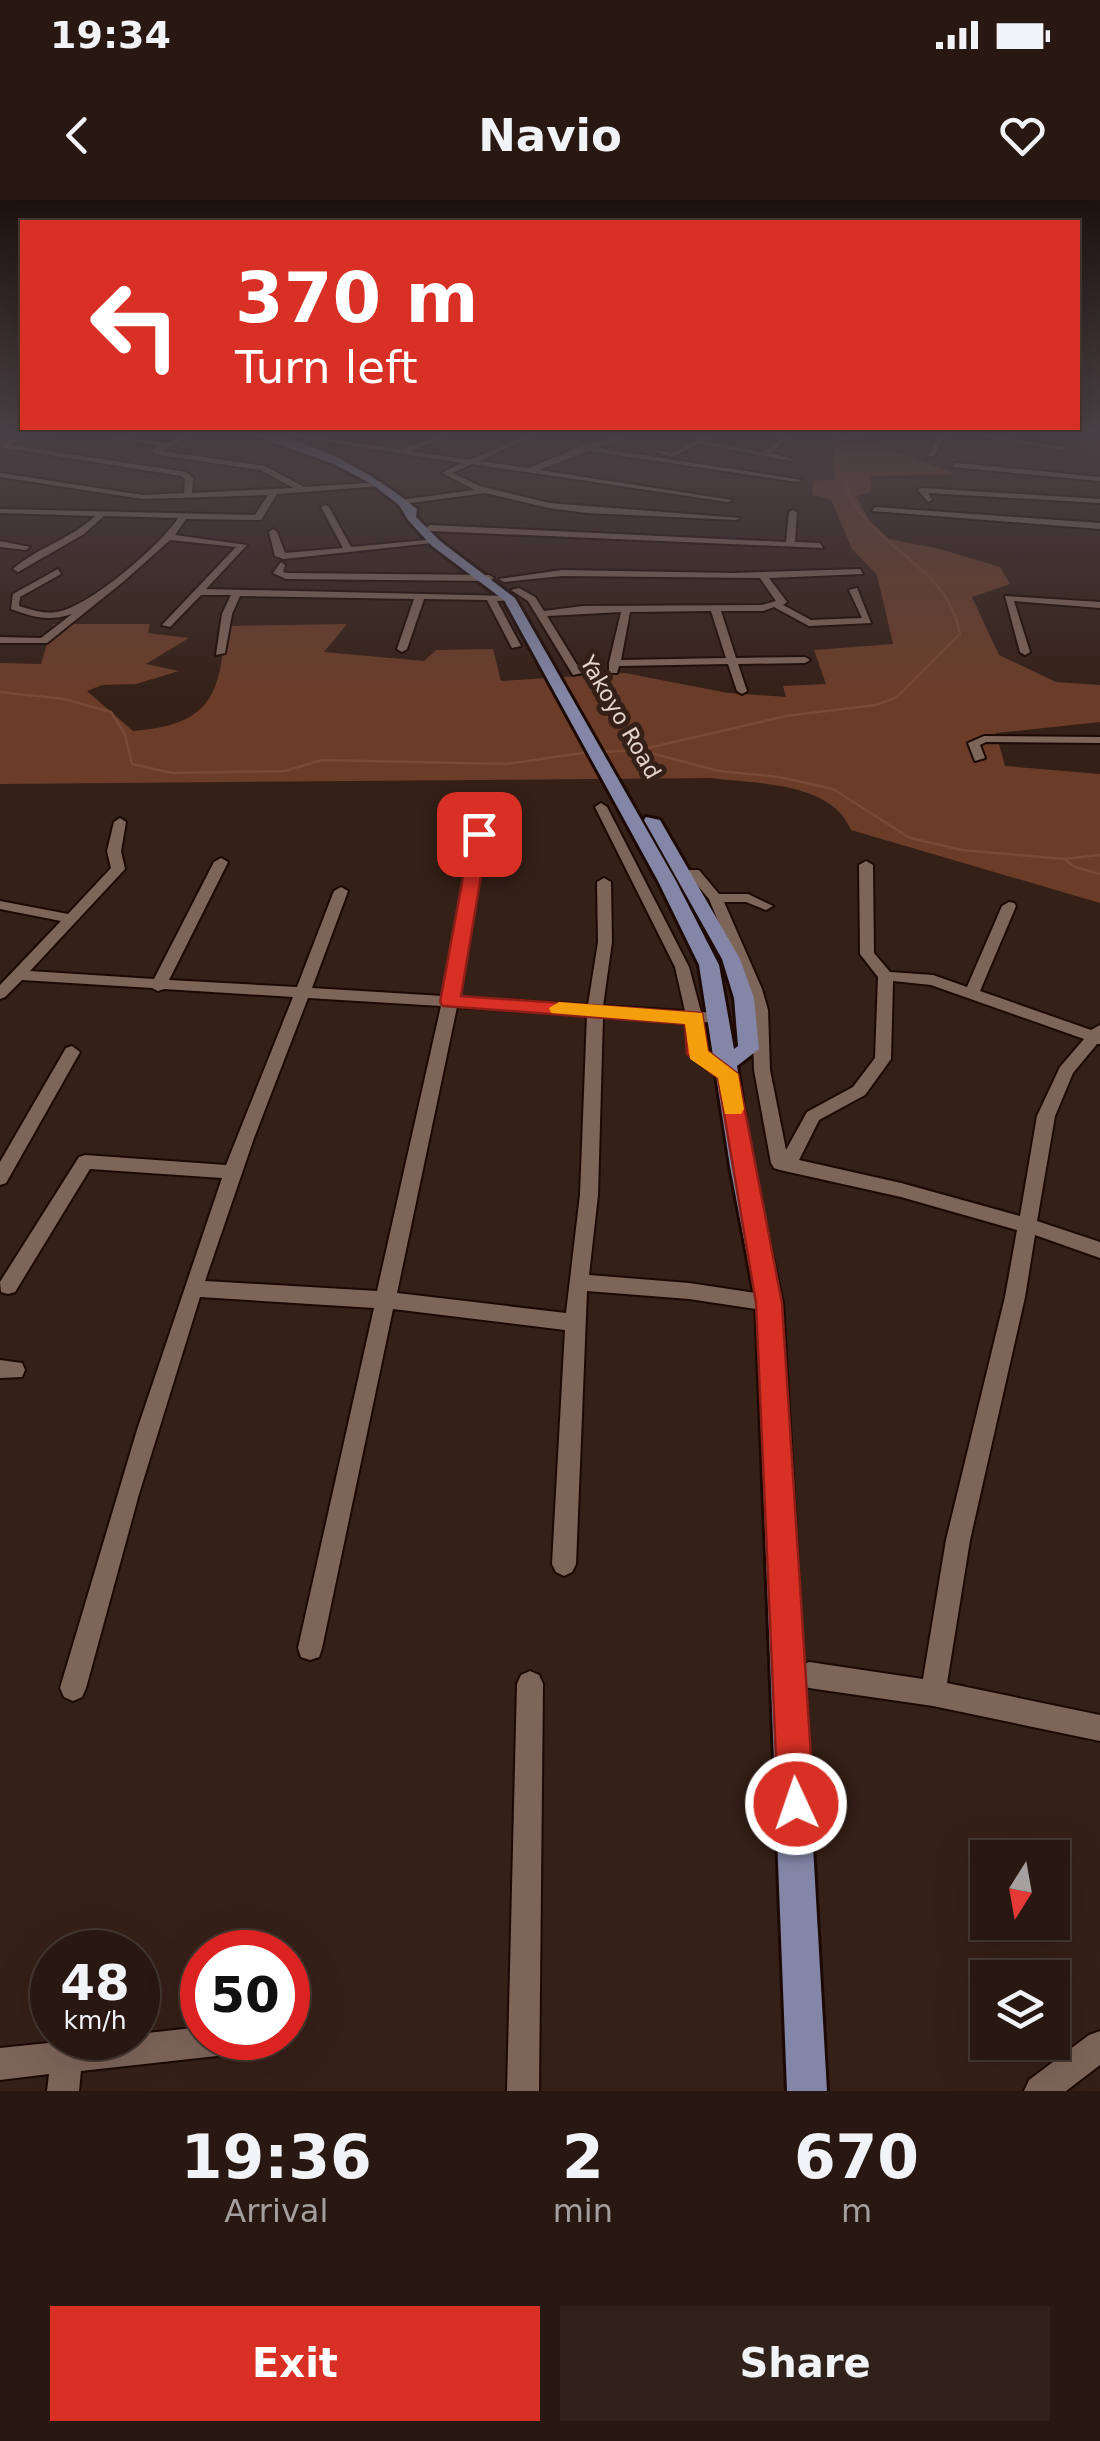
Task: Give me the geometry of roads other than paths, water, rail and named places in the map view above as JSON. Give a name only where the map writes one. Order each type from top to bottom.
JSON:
[{"type":"main road","points":[[412,521],[512,594]]},
{"type":"main road","points":[[423,521],[504,580],[530,638],[612,776],[709,964],[769,1303],[807,2091]]},
{"type":"main road","name":"Yakoyo Road","points":[[530,638],[721,936],[744,998],[749,1049],[727,1069]]},
{"type":"street","points":[[18,569],[36,554],[76,538],[94,521]]},
{"type":"street","points":[[0,640],[43,641],[167,538],[180,521]]},
{"type":"street","points":[[238,521],[268,523],[278,554],[284,556],[436,542]]},
{"type":"street","points":[[333,521],[348,550]]},
{"type":"street","points":[[790,545],[791,521]]},
{"type":"street","points":[[1011,521],[1100,526]]},
{"type":"street","points":[[430,528],[820,546]]},
{"type":"street","points":[[167,538],[243,544],[167,625]]},
{"type":"street","points":[[608,538],[608,572]]},
{"type":"street","points":[[0,544],[26,547]]},
{"type":"street","points":[[280,565],[278,573],[294,577],[489,578]]},
{"type":"street","points":[[58,572],[16,596],[14,606],[44,616],[88,607]]},
{"type":"street","points":[[504,580],[608,572],[860,572]]},
{"type":"street","points":[[762,574],[782,599],[777,605]]},
{"type":"street","points":[[542,614],[777,605],[809,623],[868,620],[854,590]]},
{"type":"street","points":[[200,592],[491,599],[527,594],[577,673]]},
{"type":"street","points":[[220,652],[227,614],[236,594]]},
{"type":"street","points":[[402,649],[419,598]]},
{"type":"street","points":[[1025,652],[1008,598],[1098,607]]},
{"type":"street","points":[[491,599],[530,638]]},
{"type":"street","points":[[626,609],[614,667],[804,660]]},
{"type":"street","points":[[714,609],[742,691]]},
{"type":"street","points":[[979,758],[974,743],[984,738],[1100,740]]},
{"type":"street","points":[[601,807],[682,967],[695,1018],[698,1054],[727,1069]]},
{"type":"street","points":[[0,994],[118,869],[114,851],[120,822]]},
{"type":"street","points":[[310,1648],[450,1002],[479,834]]},
{"type":"street","points":[[158,986],[220,862]]},
{"type":"street","points":[[788,1164],[814,1116],[859,1091],[883,1059],[886,976],[867,954],[866,865]]},
{"type":"street","points":[[694,873],[715,898],[738,946],[760,1010],[762,1070],[778,1160],[876,1180],[1026,1223],[1100,1250]]},
{"type":"street","points":[[564,1564],[578,1282],[589,1195],[595,1010],[604,942],[604,882]]},
{"type":"street","points":[[73,1688],[125,1498],[232,1172],[306,992],[341,891]]},
{"type":"street","points":[[715,898],[748,898],[766,906]]},
{"type":"street","points":[[0,905],[68,918]]},
{"type":"street","points":[[972,993],[1009,906]]},
{"type":"street","points":[[16,974],[158,986],[717,1018]]},
{"type":"street","points":[[886,976],[934,980],[1098,1036],[1066,1072],[1046,1116],[1016,1297],[958,1540],[933,1693]]},
{"type":"street","points":[[0,1178],[72,1052]]},
{"type":"street","points":[[8,1286],[85,1162],[232,1172]]},
{"type":"street","points":[[578,1282],[689,1291],[769,1303]]},
{"type":"street","points":[[195,1289],[385,1300],[576,1323]]},
{"type":"street","points":[[809,1676],[933,1693],[1100,1728]]},
{"type":"street","points":[[523,2091],[530,1684]]},
{"type":"street","points":[[1040,2091],[1100,2046]]},
{"type":"street","points":[[0,2064],[30,2060]]},
{"type":"street","points":[[63,2091],[66,2060]]},
{"type":"waterway","points":[[644,749],[786,716],[876,705],[897,697],[960,634],[938,586],[868,521]]},
{"type":"waterway","points":[[0,692],[64,699],[111,712],[125,734],[132,764],[172,773],[285,771],[322,760],[507,764],[589,752]]},
{"type":"waterway","points":[[599,752],[639,750],[719,771],[779,777],[833,789],[910,838],[962,850],[1064,859],[1075,867],[1100,874]]},
{"type":"waterway","points":[[1065,859],[1100,855]]}]
